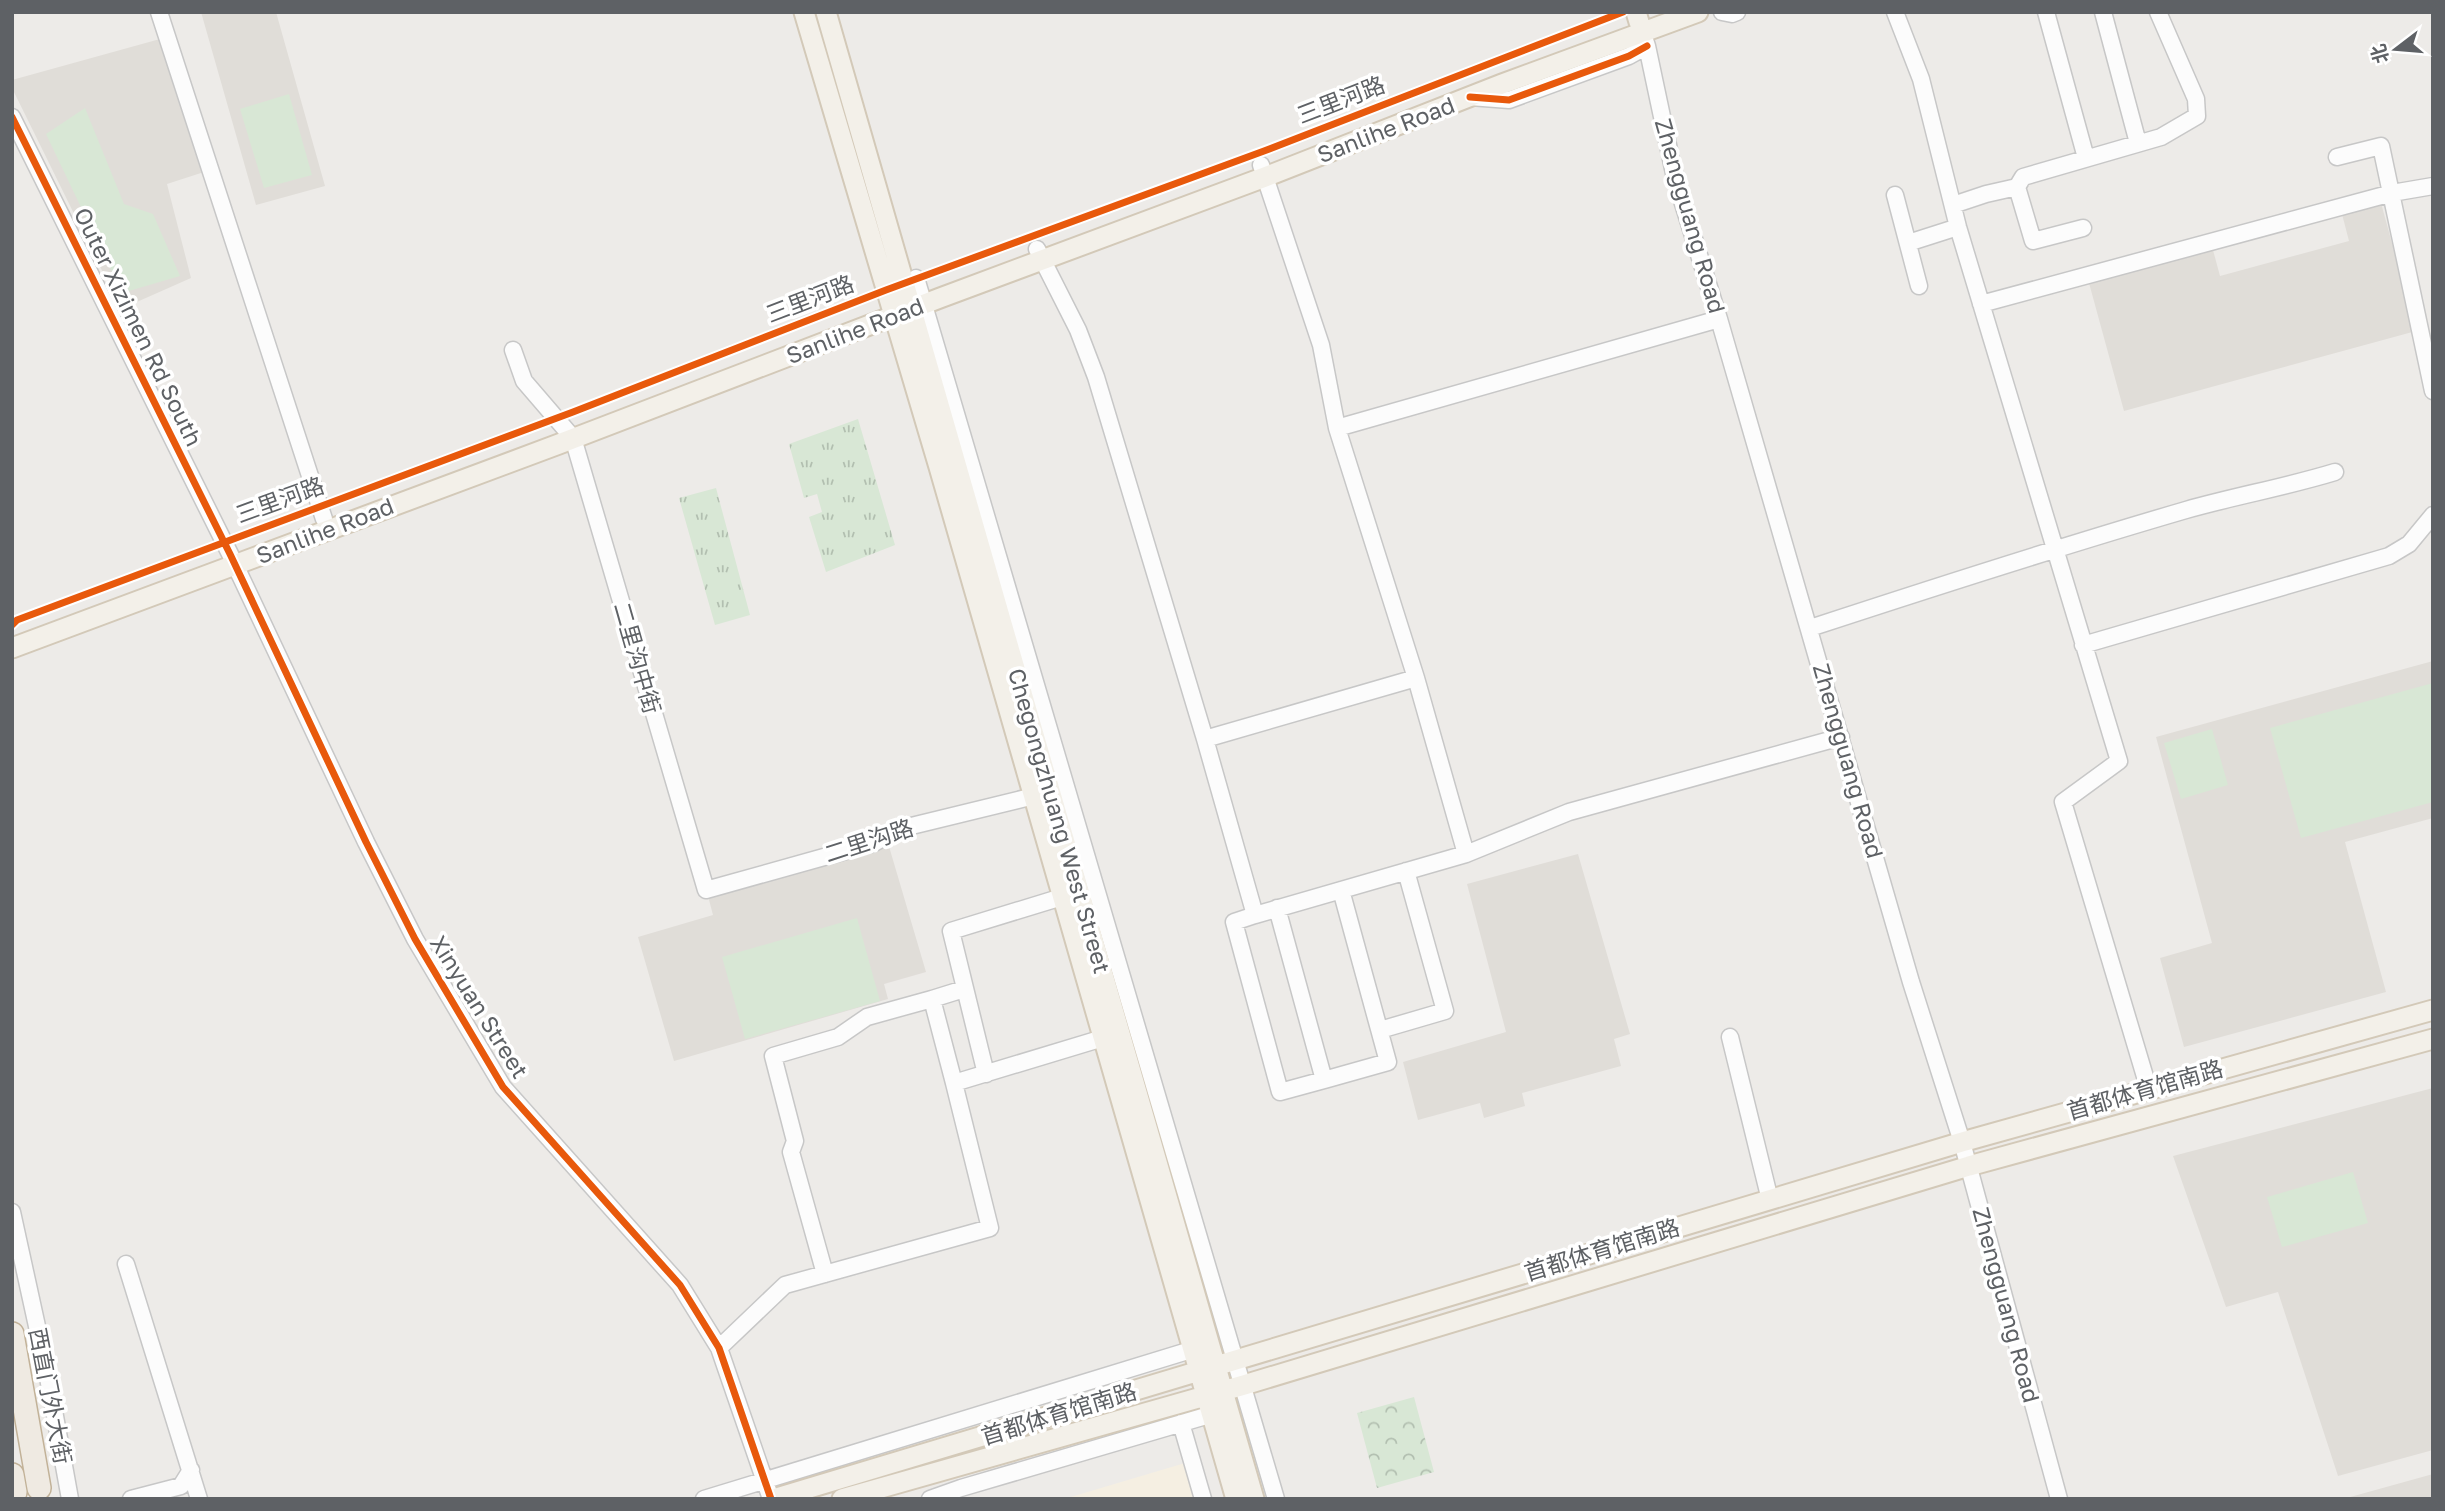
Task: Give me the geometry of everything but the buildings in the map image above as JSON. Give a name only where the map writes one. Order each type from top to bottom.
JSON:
[{"type":"highway","points":[[12,1335],[39,1488]]},
{"type":"main road","points":[[804,12],[909,300]]},
{"type":"main road","points":[[826,12],[909,300]]},
{"type":"main road","name":"Sanlihe Road","points":[[12,648],[233,560],[909,300],[1265,176],[1470,97],[1641,28],[1660,12]]},
{"type":"main road","name":"Sanlihe Road","points":[[1265,176],[1641,28],[1698,12]]},
{"type":"main road","name":"Chegongzhuang West Street","points":[[909,300],[968,502],[1201,1346]]},
{"type":"main road","name":"Chegongzhuang West Street","points":[[909,300],[1062,897],[1103,1038],[1201,1346]]},
{"type":"main road","name":"Sanlihe Road","points":[[12,636],[233,560],[324,519],[569,433]]},
{"type":"main road","points":[[968,502],[972,465]]},
{"type":"main road","name":"首都体育馆南路","points":[[770,1493],[1236,1361],[1962,1142],[2433,1010]]},
{"type":"main road","points":[[1218,1402],[1244,1385],[1969,1166],[2433,1039]]},
{"type":"main road","points":[[1201,1346],[1218,1402],[1254,1499]]},
{"type":"main road","points":[[1218,1402],[1236,1499]]},
{"type":"main road","name":"首都体育馆南路","points":[[842,1499],[1218,1402]]},
{"type":"street","points":[[159,12],[324,519]]},
{"type":"street","points":[[1722,12],[1737,12]]},
{"type":"street","points":[[1895,12],[1921,79],[1958,227],[2119,761],[2063,802],[2149,1090]]},
{"type":"street","points":[[2046,12],[2086,158]]},
{"type":"street","points":[[2103,12],[2138,144]]},
{"type":"street","points":[[1953,205],[2017,187],[2023,177],[2161,137],[2197,116],[2196,99],[2158,12]]},
{"type":"street","name":"Zhengguang Road","points":[[1641,28],[1675,178],[1810,628],[1911,982],[1969,1166],[2059,1499]]},
{"type":"street","name":"Outer Xizimen Rd South","points":[[12,117],[233,560]]},
{"type":"street","points":[[2337,157],[2381,146],[2433,391]]},
{"type":"street","points":[[1265,176],[1321,345],[1337,428],[1416,678],[1466,854]]},
{"type":"street","points":[[1981,304],[2392,194],[2433,186]]},
{"type":"street","points":[[2017,187],[2033,241],[2083,228]]},
{"type":"street","points":[[1895,195],[1919,286]]},
{"type":"street","points":[[1908,243],[1958,227]]},
{"type":"street","points":[[1040,255],[1078,330],[1096,377],[1255,915]]},
{"type":"street","points":[[909,300],[972,465],[1276,1499]]},
{"type":"street","points":[[1337,428],[1719,319]]},
{"type":"street","points":[[513,350],[524,381],[547,411],[569,433]]},
{"type":"street","name":"二里沟中街","points":[[569,433],[706,890]]},
{"type":"street","points":[[1810,628],[2054,548],[2204,505],[2335,472]]},
{"type":"street","points":[[2083,645],[2389,556],[2409,544],[2433,515]]},
{"type":"street","name":"Xinyuan Street","points":[[233,560],[407,924],[503,1087],[680,1285],[701,1315],[719,1348],[770,1493]]},
{"type":"street","points":[[1205,740],[1416,678]]},
{"type":"street","points":[[1341,890],[1388,1062],[1280,1092],[1234,922],[1277,908],[1466,854],[1569,812],[1841,737]]},
{"type":"street","name":"二里沟路","points":[[706,890],[874,843],[899,829],[1034,796]]},
{"type":"street","points":[[1380,1030],[1445,1011],[1406,871]]},
{"type":"street","points":[[986,1074],[951,932],[1062,897]]},
{"type":"street","points":[[1277,908],[1324,1080]]},
{"type":"street","points":[[825,1274],[791,1152],[795,1141],[773,1056],[838,1037],[867,1017],[964,989]]},
{"type":"street","points":[[719,1348],[785,1285],[990,1227],[932,999]]},
{"type":"street","points":[[1730,1037],[1770,1200]]},
{"type":"street","points":[[954,1083],[1103,1038]]},
{"type":"street","name":"西直门外大街","points":[[12,1212],[47,1372],[70,1499]]},
{"type":"street","points":[[125,1264],[199,1499]]},
{"type":"street","name":"首都体育馆南路","points":[[704,1499],[770,1493],[1201,1346]]},
{"type":"street","name":"首都体育馆南路","points":[[930,1499],[1181,1423],[1218,1402]]},
{"type":"street","points":[[1181,1423],[1203,1499]]},
{"type":"street","points":[[131,1499],[181,1486],[191,1470]]},
{"type":"shaded area","points":[[201,12],[276,12],[325,186],[256,205]]},
{"type":"shaded area","points":[[160,39],[204,172],[167,184],[191,278],[121,309],[12,88],[12,80]]},
{"type":"shaded area","points":[[2381,203],[2416,331],[2124,411],[2089,283],[2213,250],[2220,276],[2349,241],[2342,214]]},
{"type":"shaded area","points":[[2433,661],[2433,818],[2345,842],[2386,992],[2184,1047],[2160,958],[2212,943],[2156,737]]},
{"type":"shaded area","points":[[888,843],[926,972],[884,984],[888,999],[674,1061],[638,937],[713,915],[708,896]]},
{"type":"shaded area","points":[[1578,854],[1630,1034],[1614,1039],[1621,1066],[1522,1093],[1525,1106],[1484,1118],[1480,1103],[1418,1120],[1403,1062],[1506,1032],[1467,884]]},
{"type":"shaded area","points":[[2433,1088],[2433,1450],[2338,1476],[2278,1292],[2226,1307],[2173,1156]]},
{"type":"shaded area","points":[[1185,1463],[1196,1499],[1064,1499]]},
{"type":"shaded area","points":[[2433,1474],[2433,1499],[2343,1499]]},
{"type":"green space","points":[[289,94],[312,175],[264,188],[240,109]]},
{"type":"green space","points":[[85,108],[124,204],[153,214],[180,276],[122,293],[46,134]]},
{"type":"green space","points":[[858,419],[895,545],[826,572],[809,517],[822,512],[817,494],[804,498],[789,444]]},
{"type":"green space","points":[[716,488],[750,615],[715,625],[679,498]]},
{"type":"green space","points":[[2433,683],[2433,802],[2301,838],[2270,728]]},
{"type":"green space","points":[[2212,729],[2228,785],[2181,799],[2164,743]]},
{"type":"green space","points":[[857,918],[880,1001],[745,1039],[722,957]]},
{"type":"green space","points":[[2353,1172],[2368,1223],[2282,1247],[2267,1197]]},
{"type":"green space","points":[[1414,1397],[1434,1472],[1377,1488],[1357,1413]]},
{"type":"cycle path","name":"三里河路","points":[[12,625],[17,620],[573,412],[886,290],[1264,151],[1623,12]]},
{"type":"cycle path","points":[[1470,97],[1509,100],[1629,56],[1647,46]]},
{"type":"cycle path","points":[[12,117],[230,554],[366,842],[415,939],[503,1087],[680,1285],[719,1348],[771,1499]]}]
